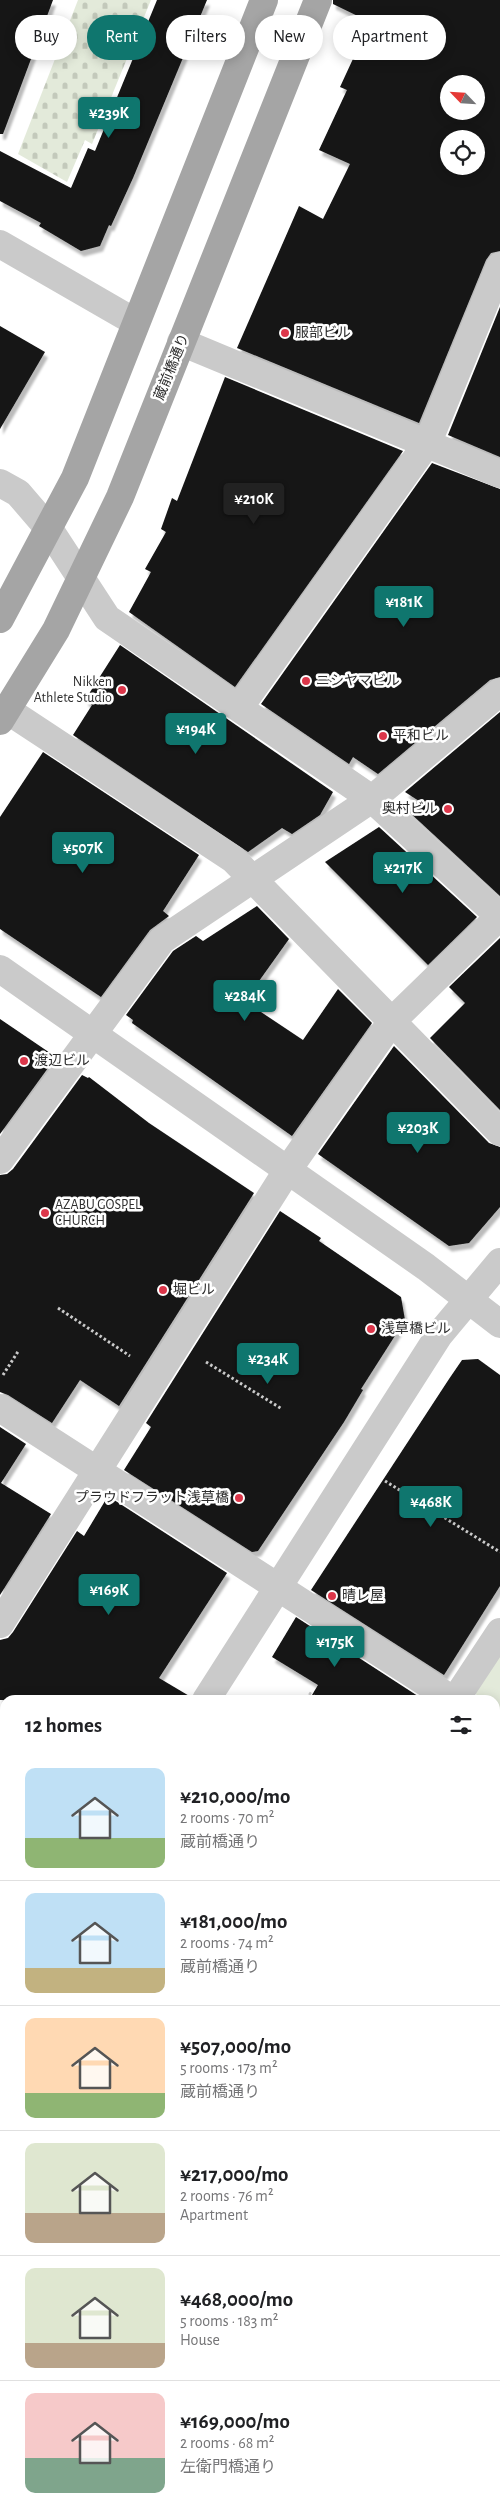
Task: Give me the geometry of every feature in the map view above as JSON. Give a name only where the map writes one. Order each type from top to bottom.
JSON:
[{"type":"main road","points":[[0,619],[75,478],[135,322],[264,0]]},
{"type":"main road","name":"蔵前橋通り","points":[[3,716],[56,630],[120,496],[318,0]]},
{"type":"street","points":[[0,244],[135,322]]},
{"type":"street","points":[[239,708],[428,442],[500,266]]},
{"type":"street","points":[[181,342],[428,442],[500,474]]},
{"type":"street","points":[[0,483],[18,493],[49,529],[107,618],[372,799],[500,917],[392,1021],[287,1171],[0,1624]]},
{"type":"street","points":[[0,1160],[162,940],[372,799],[500,692]]},
{"type":"street","points":[[3,716],[233,859],[500,1132]]},
{"type":"street","points":[[0,969],[426,1268],[500,1324]]},
{"type":"street","points":[[209,1695],[439,1335],[500,1262]]},
{"type":"street","points":[[0,1408],[446,1695]]},
{"type":"street","points":[[457,1695],[500,1632]]},
{"type":"path","points":[[58,1308],[158,1375]]},
{"type":"path","points":[[178,1344],[282,1409]]},
{"type":"path","points":[[0,1379],[19,1350]]},
{"type":"path","points":[[378,1476],[500,1552]]},
{"type":"path","points":[[309,1692],[313,1695]]},
{"type":"green space","points":[[78,0],[151,0],[145,15],[87,15],[87,60],[126,60],[92,144],[85,140],[67,182],[18,154],[55,60],[77,60],[77,15],[72,15]]},
{"type":"green space","points":[[500,1647],[500,1695],[477,1695],[471,1691]]},
{"type":"building","points":[[0,0],[53,0],[47,15],[15,15],[15,60],[31,60],[3,134],[0,134]]},
{"type":"building","points":[[157,0],[207,0],[201,15],[166,15],[166,60],[182,60],[111,226],[109,225],[100,246],[81,251],[39,226],[41,223],[0,201],[0,151],[71,188],[88,148],[95,151],[132,60],[156,60],[156,15],[151,15]]},
{"type":"building","points":[[333,0],[500,0],[500,251],[491,253],[486,260],[419,423],[237,348],[299,206],[323,219],[350,164],[319,150],[347,90],[340,87],[352,60],[446,60],[446,15],[356,15],[333,4]]},
{"type":"building","points":[[500,307],[500,457],[448,435]]},
{"type":"building","points":[[0,326],[45,352],[0,429]]},
{"type":"building","points":[[225,377],[403,451],[235,687],[129,612],[151,572],[145,569],[166,532],[161,529],[172,498],[177,501]]},
{"type":"building","points":[[432,463],[500,489],[500,677],[490,680],[378,774],[353,757],[349,764],[261,704]]},
{"type":"building","points":[[120,645],[333,792],[320,815],[292,834],[282,828],[248,852],[73,735],[92,705],[85,700]]},
{"type":"building","points":[[500,712],[500,896],[407,810],[419,801],[405,792]]},
{"type":"building","points":[[43,752],[199,855],[163,911],[169,916],[150,930],[101,997],[0,929],[0,817]]},
{"type":"building","points":[[379,827],[477,917],[428,965],[325,862]]},
{"type":"building","points":[[257,906],[289,939],[259,981],[261,983],[249,1004],[303,1040],[338,989],[372,1023],[292,1136],[132,1023],[133,1020],[126,1015],[173,951],[196,936],[203,941]]},
{"type":"building","points":[[500,938],[500,1110],[430,1038],[465,1003],[449,987]]},
{"type":"building","points":[[0,1019],[56,1057],[0,1134]]},
{"type":"building","points":[[394,1046],[489,1143],[500,1147],[500,1207],[469,1243],[449,1246],[318,1154]]},
{"type":"building","points":[[82,1075],[89,1077],[149,1123],[254,1193],[119,1406],[80,1380],[52,1423],[8,1395],[0,1392],[0,1175],[7,1174],[13,1169]]},
{"type":"building","points":[[280,1211],[321,1238],[319,1241],[401,1297],[405,1320],[361,1389],[363,1390],[344,1422],[258,1551],[252,1552],[124,1470],[151,1427],[146,1423]]},
{"type":"building","points":[[478,1359],[500,1375],[500,1586],[444,1675],[311,1590],[462,1360]]},
{"type":"building","points":[[0,1427],[26,1444],[1,1483],[51,1514],[0,1595]]},
{"type":"building","points":[[108,1496],[227,1573],[159,1678],[188,1695],[0,1695],[0,1640],[8,1638],[13,1632],[77,1531],[84,1536]]},
{"type":"building","points":[[296,1617],[416,1695],[312,1695],[318,1685],[272,1657]]},
{"type":"place","name":"服部ビル","points":[[285,333]]},
{"type":"place","name":"ニシヤマビル","points":[[306,681]]},
{"type":"place","name":"Nikken Athlete Studio","points":[[122,690]]},
{"type":"place","name":"平和ビル","points":[[383,736]]},
{"type":"place","name":"奥村ビル","points":[[448,809]]},
{"type":"place","name":"渡辺ビル","points":[[24,1061]]},
{"type":"place","name":"AZABU GOSPEL CHURCH","points":[[45,1213]]},
{"type":"place","name":"堀ビル","points":[[163,1290]]},
{"type":"place","name":"浅草橋ビル","points":[[371,1329]]},
{"type":"place","name":"プラウドフラット浅草橋","points":[[239,1498]]},
{"type":"place","name":"晴レ屋","points":[[332,1596]]}]
